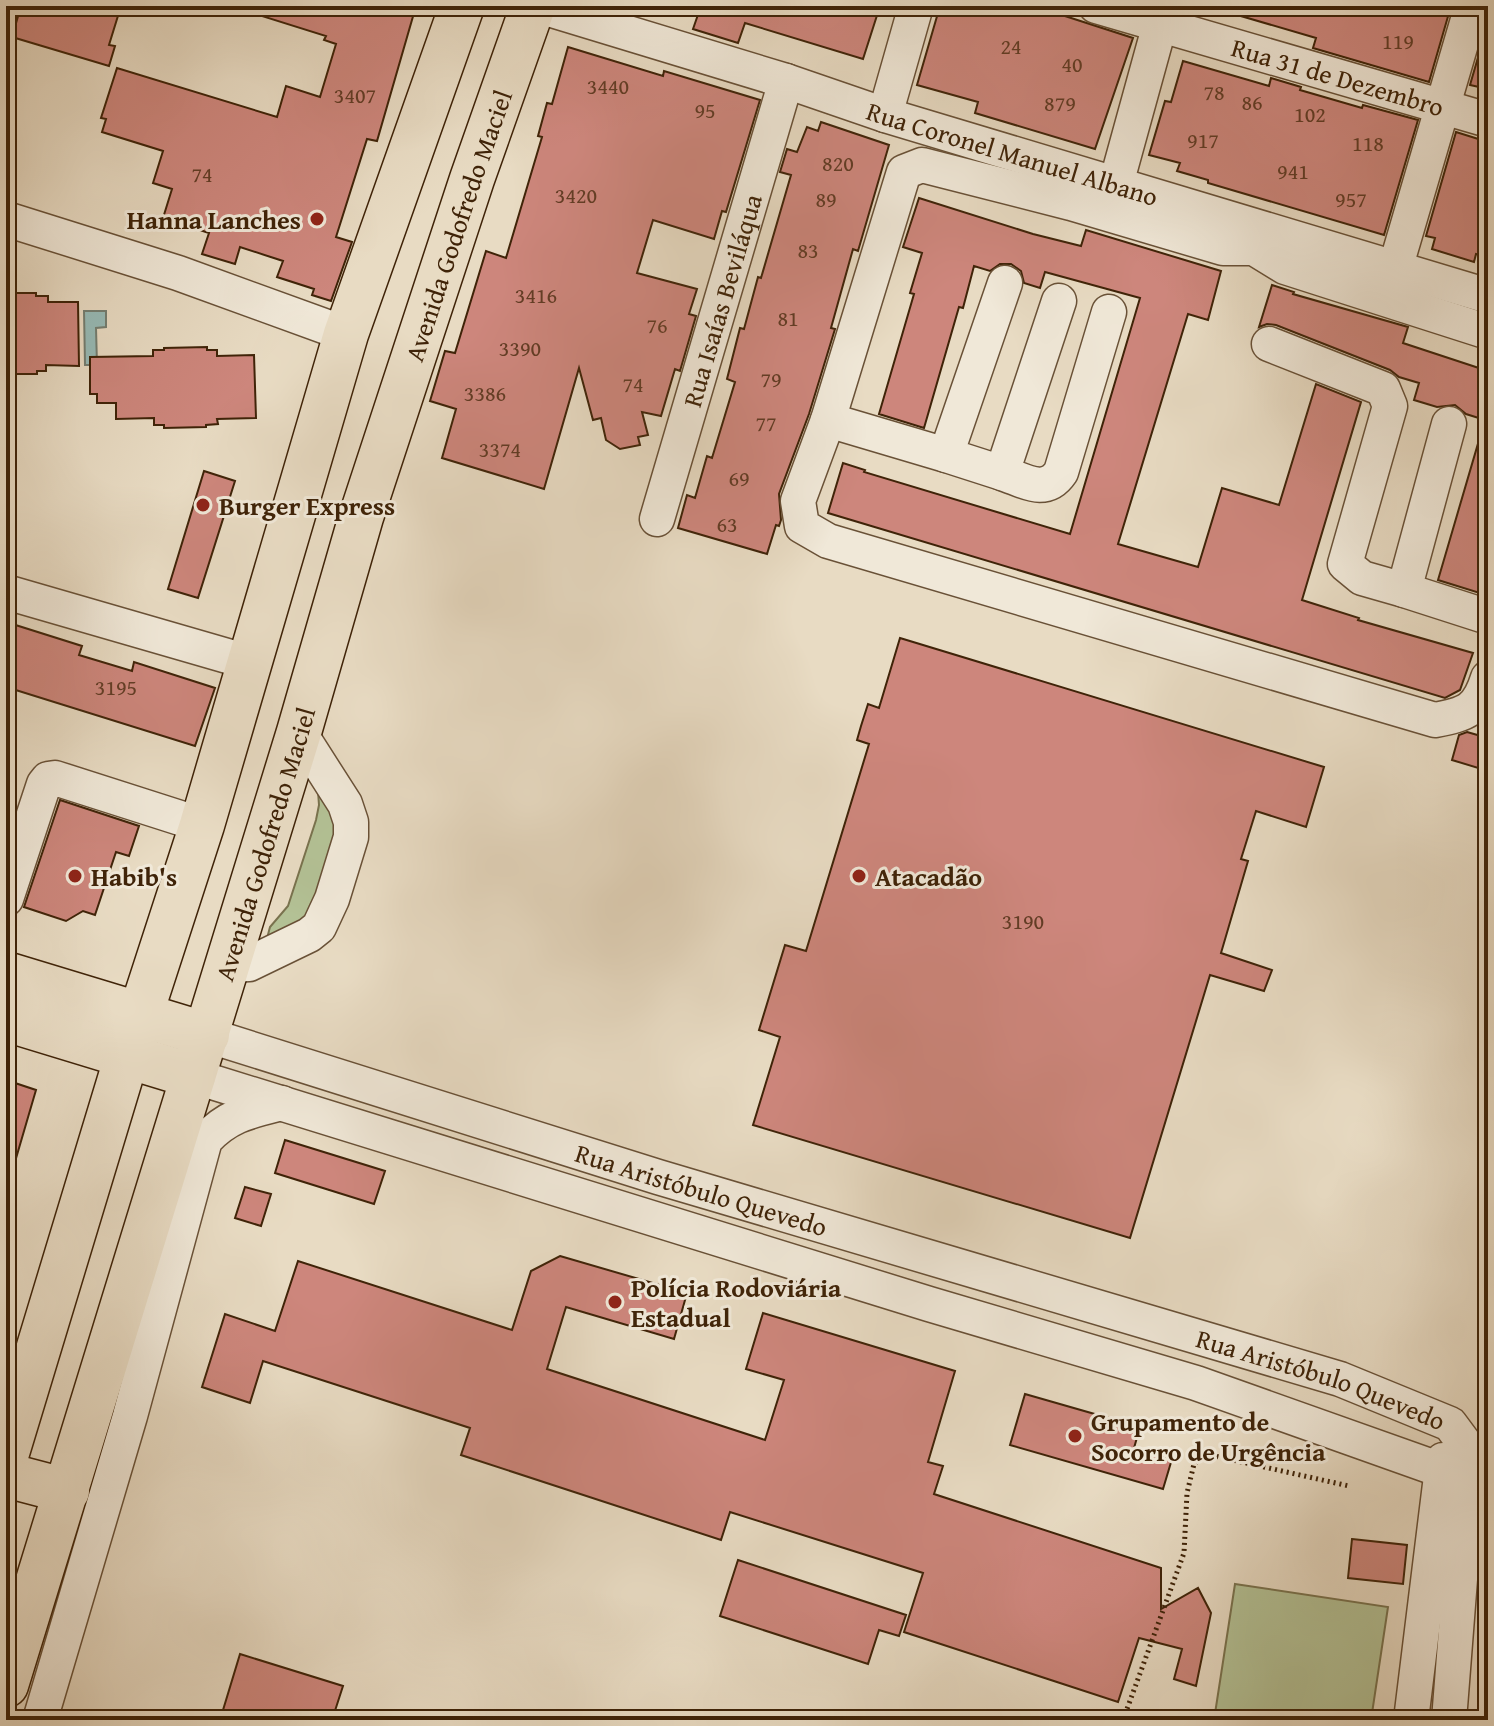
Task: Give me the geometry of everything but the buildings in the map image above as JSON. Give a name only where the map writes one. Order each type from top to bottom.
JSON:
[{"type":"main road","points":[[6,1456],[16,1393],[202,825],[346,334],[462,6]]},
{"type":"main road","name":"Avenida Godofredo Maciel","points":[[6,1685],[12,1641],[86,1495],[193,1076],[299,732],[361,517],[472,179],[536,6]]},
{"type":"main road","points":[[410,154],[472,179]]},
{"type":"main road","points":[[386,227],[450,250]]},
{"type":"main road","points":[[6,974],[207,1035]]},
{"type":"main road","points":[[6,1019],[193,1076]]},
{"type":"main road","points":[[6,1475],[86,1495]]},
{"type":"street","name":"Rua Coronel Manuel Albano","points":[[536,6],[590,14],[885,115],[1116,184],[1257,238],[1395,269],[1488,296]]},
{"type":"street","points":[[885,115],[916,6]]},
{"type":"street","name":"Rua 31 de Dezembro","points":[[1096,6],[1162,16],[1488,120]]},
{"type":"street","points":[[1395,269],[1472,6]]},
{"type":"street","points":[[1116,184],[1162,16]]},
{"type":"street","name":"Rua Isaías Beviláqua","points":[[657,519],[786,81]]},
{"type":"street","points":[[1488,332],[1285,267],[1257,238],[1223,248],[1071,203],[922,165],[904,172],[828,420],[798,501],[802,526],[828,541],[1435,720],[1463,715],[1481,700],[1488,678]]},
{"type":"street","points":[[6,219],[178,273],[346,334]]},
{"type":"street","points":[[946,455],[1005,283]]},
{"type":"street","points":[[1002,473],[1059,301]]},
{"type":"street","points":[[828,420],[1041,486],[1054,482],[1061,472],[1109,312]]},
{"type":"street","points":[[1269,344],[1383,389],[1390,406],[1345,564],[1362,578],[1488,617]]},
{"type":"street","points":[[1404,590],[1449,424]]},
{"type":"street","points":[[6,592],[248,662]]},
{"type":"street","points":[[228,965],[249,964],[319,927],[332,899],[351,837],[351,822],[345,804],[299,732]]},
{"type":"street","points":[[6,899],[48,779],[55,778],[202,825]]},
{"type":"street","name":"Rua Aristóbulo Quevedo","points":[[207,1035],[658,1177],[1340,1379],[1450,1424],[1473,1455],[1478,1489],[1470,1514]]},
{"type":"street","name":"Rua Aristóbulo Quevedo","points":[[193,1076],[929,1304],[1196,1383],[1441,1470],[1470,1514]]},
{"type":"street","points":[[40,1720],[86,1495],[205,1140],[220,1124],[247,1111],[282,1103]]},
{"type":"street","points":[[647,1216],[658,1177]]},
{"type":"street","points":[[1196,1383],[1209,1340]]},
{"type":"street","points":[[1411,1720],[1441,1470],[1450,1424]]},
{"type":"street","points":[[1449,1720],[1457,1607],[1470,1514]]},
{"type":"path","points":[[1123,1720],[1184,1553],[1187,1493],[1194,1464],[1206,1454],[1349,1486]]},
{"type":"path","points":[[1480,1703],[1488,1703]]},
{"type":"green space","points":[[317,778],[342,833],[318,909],[265,946],[270,927],[288,906],[316,820],[319,805]]},
{"type":"green space","points":[[1235,1584],[1388,1607],[1371,1720],[1214,1720]]},
{"type":"water","points":[[84,311],[106,311],[106,327],[96,328],[97,365],[85,365]]},
{"type":"railway","points":[[1487,1720],[1488,1688]]},
{"type":"place","name":"Hanna Lanches","points":[[317,219]]},
{"type":"place","name":"Burger Express","points":[[203,505]]},
{"type":"place","name":"Habib's","points":[[75,876]]},
{"type":"place","name":"Atacadão","points":[[859,876]]},
{"type":"place","name":"Polícia Rodoviária Estadual","points":[[615,1302]]},
{"type":"place","name":"Grupamento de Socorro de Urgência","points":[[1075,1436]]}]
